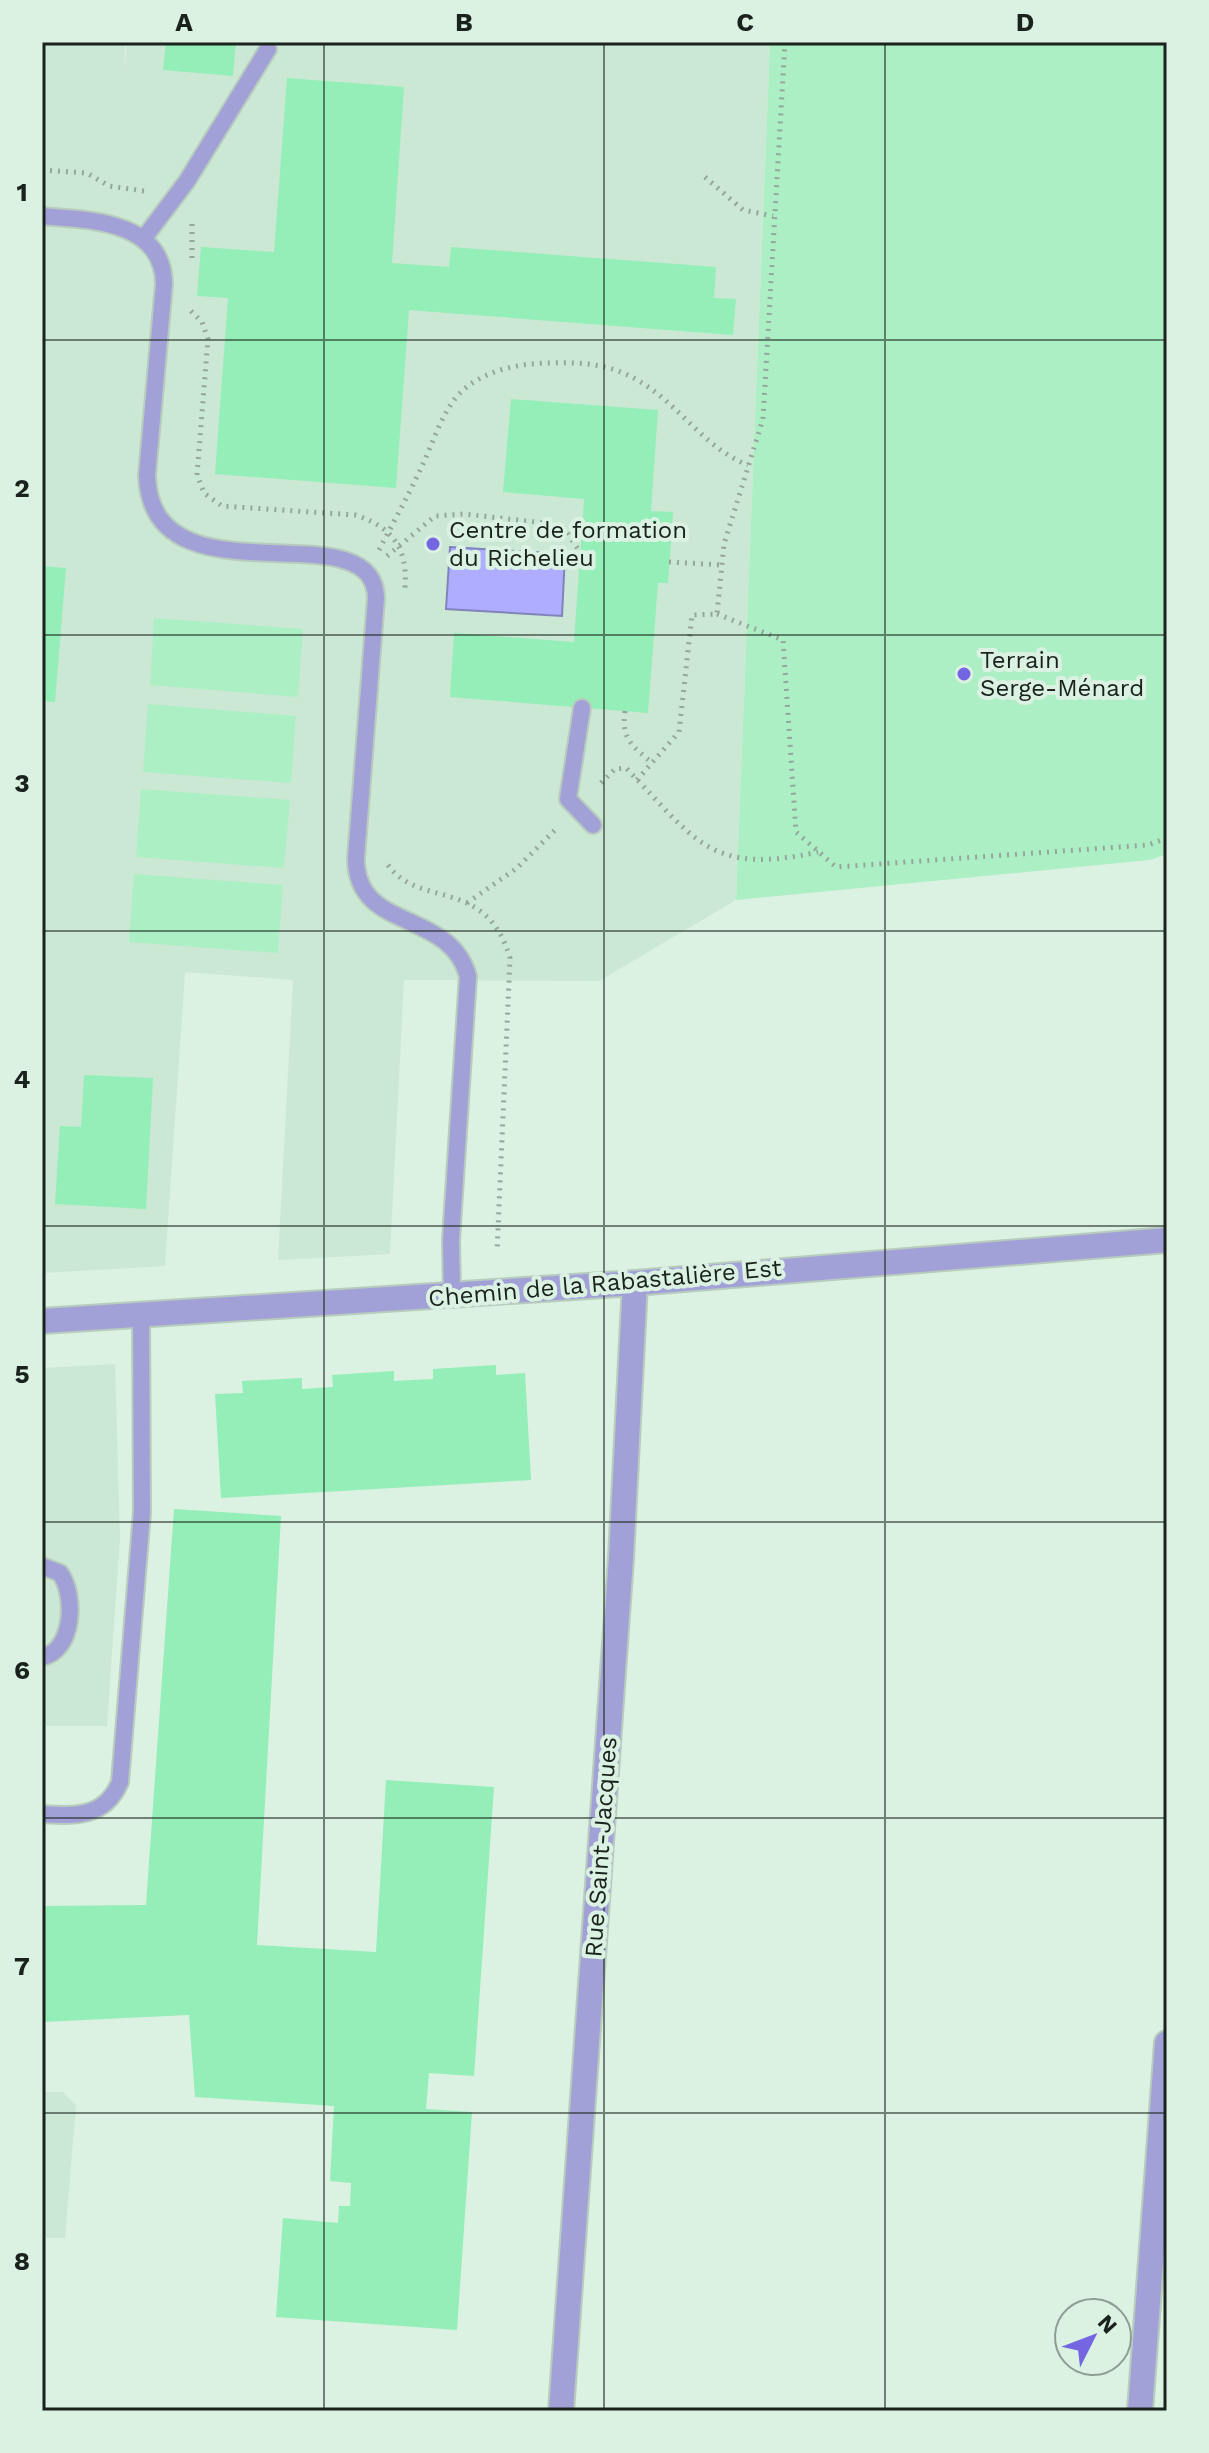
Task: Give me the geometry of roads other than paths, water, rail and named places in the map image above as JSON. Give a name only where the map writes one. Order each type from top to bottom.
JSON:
[{"type":"street","name":"Chemin de la Rabastalière Est","points":[[42,1321],[635,1283],[1167,1240]]},
{"type":"street","name":"Rue Saint-Jacques","points":[[561,2411],[621,1558],[635,1283]]},
{"type":"street","points":[[1140,2411],[1155,2366],[1167,2043]]},
{"type":"lane","points":[[144,238],[187,181],[268,49]]},
{"type":"lane","points":[[42,216],[101,222],[144,238],[157,254],[164,274],[147,475],[151,501],[162,523],[194,544],[344,559],[368,572],[376,598],[356,858],[358,879],[377,905],[446,939],[461,955],[468,976],[451,1240],[452,1296]]},
{"type":"lane","points":[[582,708],[568,799],[593,825]]},
{"type":"lane","points":[[42,1814],[92,1812],[110,1800],[120,1782],[142,1512],[141,1315]]},
{"type":"lane","points":[[42,1566],[60,1573],[69,1594],[64,1641],[55,1653],[42,1657]]},
{"type":"place","name":"Centre de formation du Richelieu","points":[[433,544]]},
{"type":"place","name":"Terrain Serge-Ménard","points":[[964,674]]}]
